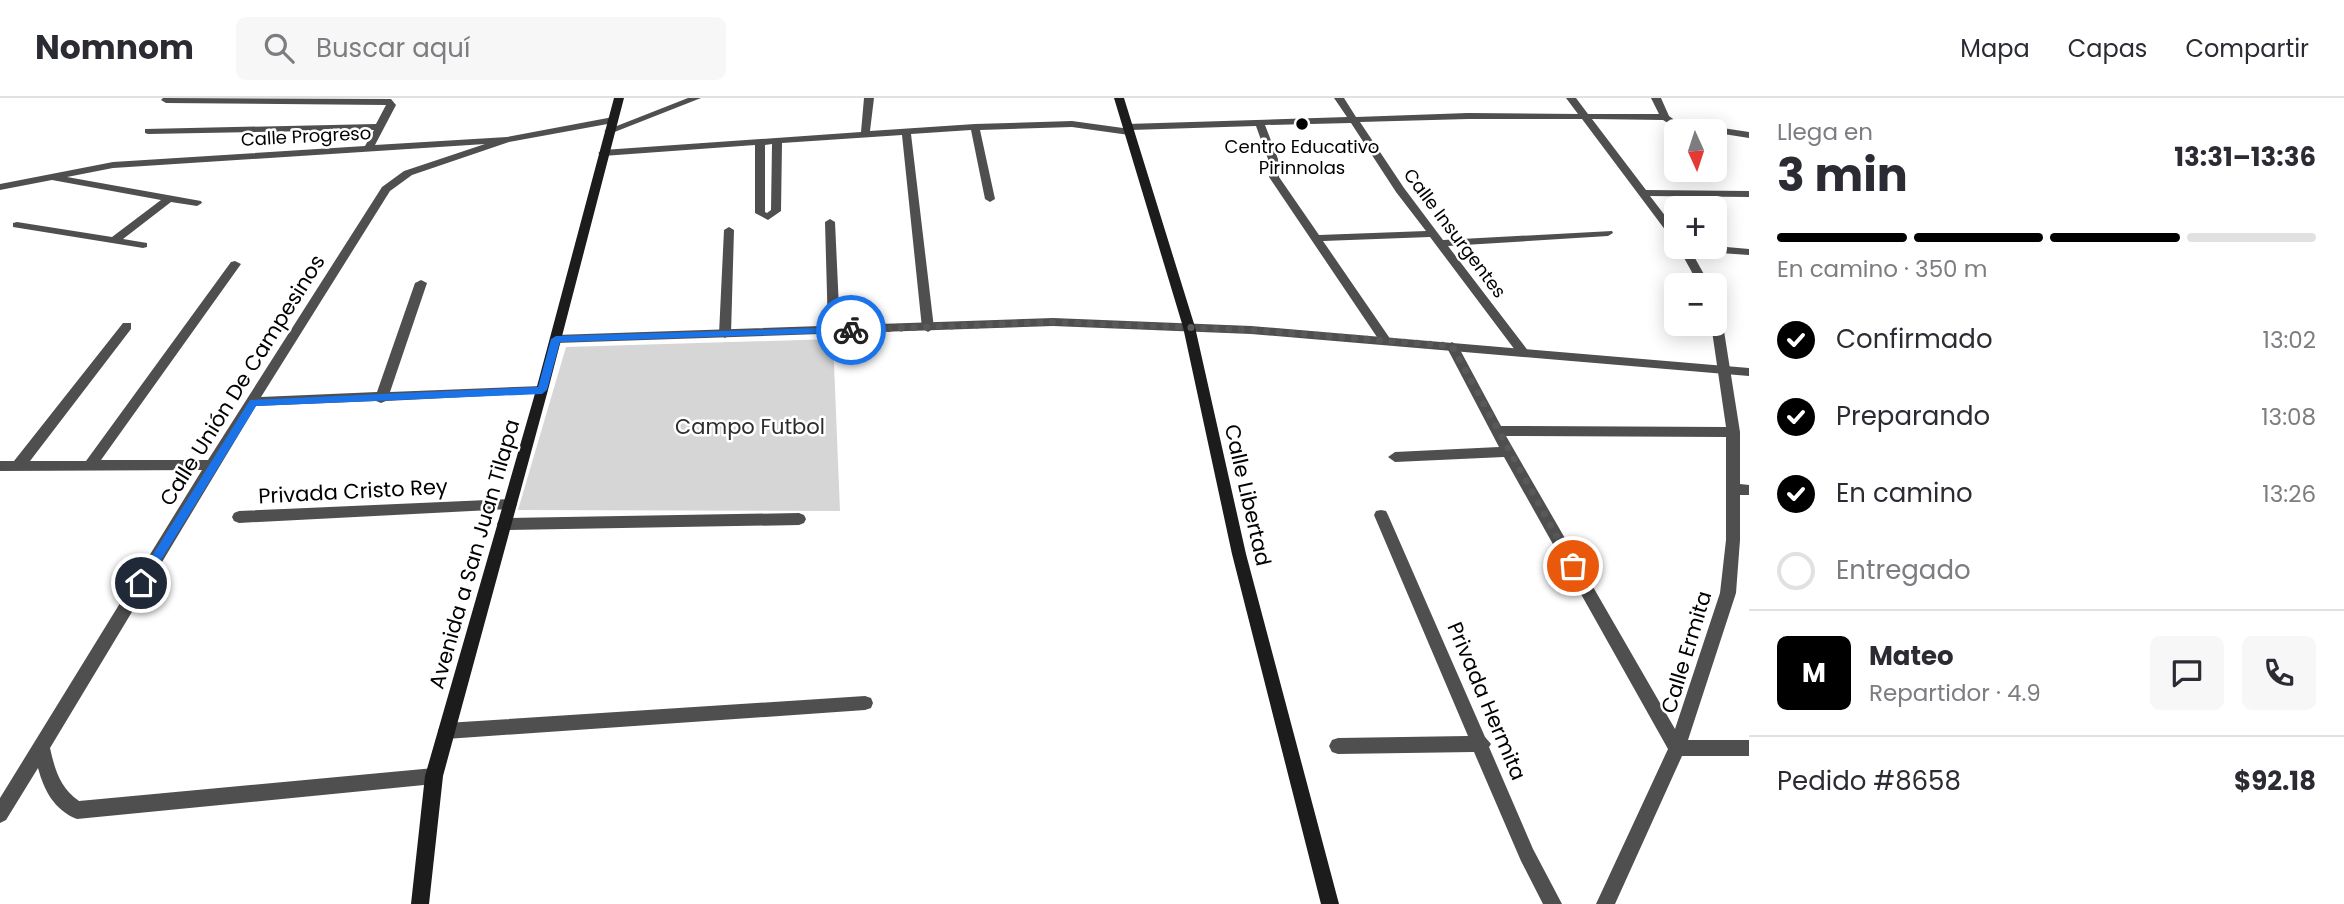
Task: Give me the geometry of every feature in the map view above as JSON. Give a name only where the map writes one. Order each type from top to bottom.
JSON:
[{"type":"main road","name":"Avenida a San Juan Tilapa","points":[[420,904],[435,776],[556,339],[619,98]]},
{"type":"main road","name":"Calle Libertad","points":[[1119,98],[1189,327],[1239,554],[1330,904]]},
{"type":"street","name":"Calle Progreso","points":[[0,187],[113,165],[507,140],[611,126],[696,98]]},
{"type":"street","points":[[865,135],[869,98]]},
{"type":"street","name":"Calle Insurgentes","points":[[1339,98],[1437,238],[1522,351]]},
{"type":"street","points":[[1572,98],[1664,219]]},
{"type":"street","points":[[1656,98],[1665,117]]},
{"type":"street","points":[[166,100],[388,101],[391,105],[369,148]]},
{"type":"street","points":[[603,153],[975,127],[1062,124],[1128,130],[1259,122],[1583,114],[1665,117],[1679,125],[1749,135]]},
{"type":"street","points":[[1259,122],[1273,159],[1274,177],[1385,340]]},
{"type":"street","points":[[148,131],[378,127]]},
{"type":"street","points":[[975,127],[990,198]]},
{"type":"street","points":[[906,132],[928,327]]},
{"type":"street","name":"Calle Unión De Campesinos","points":[[0,814],[212,465],[391,183],[424,167],[507,140]]},
{"type":"street","points":[[760,142],[760,213],[768,216],[776,211],[776,141]]},
{"type":"street","points":[[760,155],[776,155]]},
{"type":"street","points":[[47,177],[197,204]]},
{"type":"street","points":[[1646,193],[1749,194]]},
{"type":"street","points":[[115,240],[169,199]]},
{"type":"street","points":[[830,222],[834,330]]},
{"type":"street","points":[[16,225],[143,245]]},
{"type":"street","points":[[725,334],[729,230]]},
{"type":"street","points":[[1317,238],[1608,233]]},
{"type":"street","points":[[1727,250],[1749,252]]},
{"type":"street","points":[[90,465],[235,264]]},
{"type":"street","points":[[381,399],[421,283]]},
{"type":"street","points":[[556,339],[1053,322],[1189,327],[1385,340],[1749,372]]},
{"type":"street","points":[[19,466],[127,326]]},
{"type":"street","name":"Calle Ermita","points":[[1605,904],[1677,748],[1727,593],[1741,490],[1719,336]]},
{"type":"street","points":[[1452,346],[1508,452],[1677,748],[1749,748]]},
{"type":"street","points":[[253,402],[381,399],[542,390]]},
{"type":"street","points":[[1497,431],[1733,432]]},
{"type":"street","points":[[1395,457],[1508,452]]},
{"type":"street","points":[[0,466],[212,465]]},
{"type":"street","name":"Privada Cristo Rey","points":[[239,517],[510,504]]},
{"type":"street","name":"Privada Hermita","points":[[1381,515],[1482,744],[1527,855],[1553,904]]},
{"type":"street","points":[[504,524],[799,519]]},
{"type":"street","points":[[446,732],[865,704]]},
{"type":"street","points":[[1338,746],[1482,744]]},
{"type":"street","points":[[41,748],[50,779],[61,802],[77,810],[435,776]]},
{"type":"green space","name":"Campo Futbol","points":[[833,339],[840,511],[518,510],[566,347]]},
{"type":"way so far","points":[[851,330],[1053,322],[1251,330],[1452,346],[1573,566]]},
{"type":"place","name":"Centro Educativo Pirinnolas","points":[[1302,124]]},
{"type":"route","points":[[141,583],[253,402],[307,402],[542,390],[556,339],[851,330]]}]
